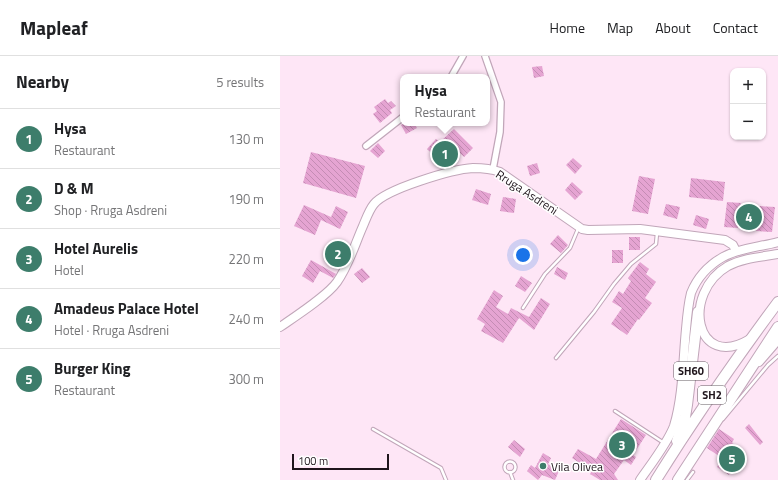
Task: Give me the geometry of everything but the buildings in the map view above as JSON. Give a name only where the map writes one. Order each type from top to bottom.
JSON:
[{"type":"highway","name":"SH2","points":[[656,480],[751,338],[778,302]]},
{"type":"highway","name":"SH60","points":[[677,428],[687,405],[698,312]]},
{"type":"highway","name":"SH2","points":[[678,480],[778,327]]},
{"type":"highway","points":[[674,452],[677,428]]},
{"type":"street","points":[[453,74],[463,56]]},
{"type":"street","points":[[485,56],[501,102],[500,132],[493,169]]},
{"type":"street","points":[[366,146],[400,119]]},
{"type":"street","name":"Rruga Asdreni","points":[[280,327],[329,291],[337,282],[367,216],[373,205],[378,200],[387,194],[410,185],[451,172],[474,168],[493,169],[512,180],[579,227],[588,230],[626,229],[658,231],[725,240],[733,245],[736,251]]},
{"type":"street","points":[[640,480],[664,443],[677,428],[687,314],[692,292],[699,278],[710,265],[736,251],[778,242]]},
{"type":"street","name":"SH60","points":[[698,312],[703,295],[713,279],[721,271],[746,259],[778,254]]},
{"type":"street","points":[[698,312],[703,332],[713,343],[720,346],[733,346],[743,343],[751,338]]},
{"type":"street","points":[[751,369],[763,358],[778,340]]},
{"type":"lane","points":[[522,308],[545,274],[570,248],[579,227]]},
{"type":"lane","points":[[556,358],[631,264],[656,244],[658,231]]},
{"type":"lane","points":[[711,430],[726,416],[768,365],[778,356]]},
{"type":"lane","points":[[615,411],[664,443]]},
{"type":"lane","points":[[373,429],[441,468],[446,480]]},
{"type":"lane","points":[[510,472],[514,471],[515,466],[514,463],[509,462],[506,463],[505,469],[507,472],[510,472],[513,480]]},
{"type":"lane","points":[[688,480],[693,472]]},
{"type":"place","name":"Hysa","points":[[445,154]]},
{"type":"place","name":"Amadeus Palace Hotel","points":[[749,217]]},
{"type":"place","name":"D & M","points":[[338,254]]},
{"type":"place","name":"Hotel Aurelis","points":[[622,445]]},
{"type":"place","name":"Burger King","points":[[732,459]]},
{"type":"place","name":"Vila Olivea","points":[[543,466]]}]
